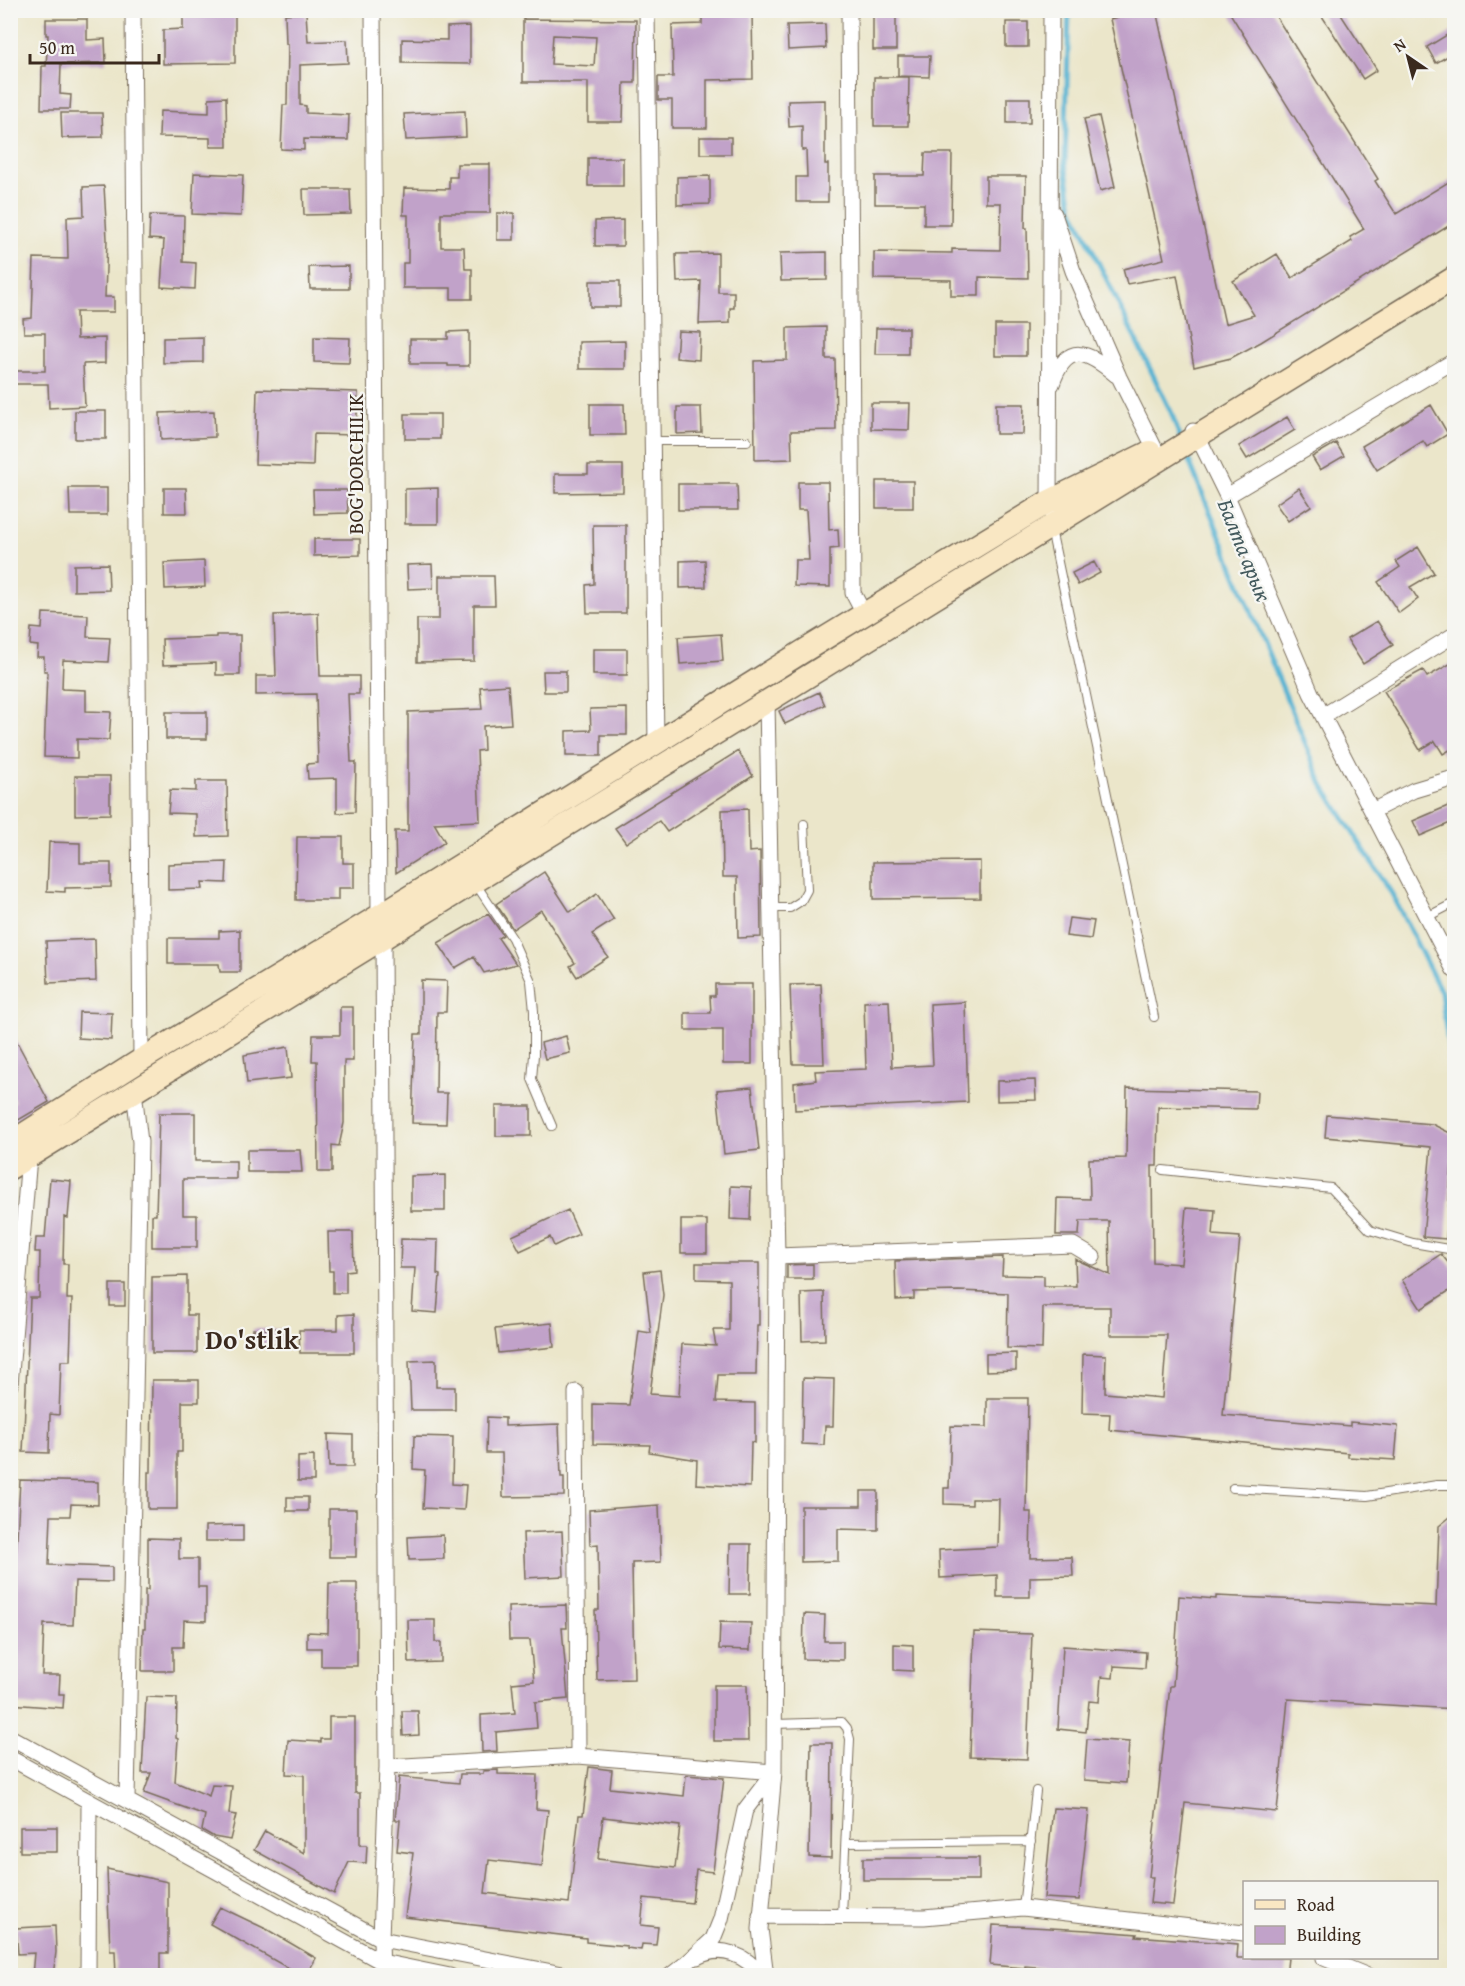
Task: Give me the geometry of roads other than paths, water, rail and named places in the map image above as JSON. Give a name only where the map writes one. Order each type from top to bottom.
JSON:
[{"type":"main road","points":[[10,1143],[141,1060],[381,927],[474,881],[1051,528],[1194,431],[1455,265]]},
{"type":"main road","points":[[1194,431],[1455,278]]},
{"type":"main road","points":[[20,1162],[134,1091],[656,744],[864,614],[1048,502],[1164,451]]},
{"type":"street","points":[[133,10],[141,1060]]},
{"type":"street","name":"BOG'DORCHILIK","points":[[373,10],[387,1767],[382,1969]]},
{"type":"street","points":[[647,10],[656,744]]},
{"type":"street","points":[[849,10],[853,593],[864,614]]},
{"type":"street","points":[[1051,10],[1048,502],[1051,528]]},
{"type":"street","points":[[1050,200],[1073,271],[1119,377],[1164,451]]},
{"type":"street","points":[[1049,393],[1058,368],[1064,360],[1075,356],[1086,355],[1097,359],[1119,377]]},
{"type":"street","points":[[1227,496],[1455,361]]},
{"type":"street","points":[[1194,431],[1227,496],[1311,693],[1455,970]]},
{"type":"street","points":[[1323,716],[1455,635]]},
{"type":"street","points":[[764,1976],[760,1916],[774,1773],[777,1256],[767,701]]},
{"type":"street","points":[[1372,811],[1413,790],[1455,778]]},
{"type":"street","points":[[127,1800],[140,1142],[134,1091]]},
{"type":"street","points":[[10,1385],[20,1162]]},
{"type":"street","points":[[777,1256],[1073,1245],[1093,1257]]},
{"type":"street","points":[[576,1392],[578,1756]]},
{"type":"street","points":[[10,1737],[381,1939],[573,1976]]},
{"type":"street","points":[[387,1767],[578,1756],[774,1773]]},
{"type":"street","points":[[10,1758],[382,1969],[450,1976]]},
{"type":"street","points":[[670,1976],[713,1939],[721,1919],[745,1810],[774,1773]]},
{"type":"street","points":[[88,1976],[89,1802]]},
{"type":"street","points":[[760,1916],[924,1917],[1023,1908],[1243,1933]]},
{"type":"street","points":[[677,1976],[688,1962],[703,1954],[720,1951],[736,1954],[751,1962],[764,1976]]},
{"type":"street","points":[[1326,1959],[1368,1976]]},
{"type":"lane","points":[[652,441],[747,441]]},
{"type":"lane","points":[[1051,528],[1154,1017]]},
{"type":"lane","points":[[771,908],[790,908],[801,901],[807,890],[804,824]]},
{"type":"lane","points":[[474,881],[512,938],[531,981],[534,1011],[532,1079],[552,1126]]},
{"type":"lane","points":[[1427,917],[1455,903]]},
{"type":"lane","points":[[1163,1170],[1331,1188],[1370,1230],[1413,1243],[1450,1249]]},
{"type":"lane","points":[[1233,1488],[1367,1496],[1437,1485],[1453,1485]]},
{"type":"lane","points":[[774,1724],[842,1722],[847,1728],[850,1738],[842,1916]]},
{"type":"lane","points":[[1023,1908],[1036,1791]]},
{"type":"lane","points":[[846,1843],[1031,1840]]},
{"type":"waterway","name":"Балта арык","points":[[1069,10],[1065,163],[1072,208],[1171,412],[1181,440]]},
{"type":"waterway","name":"Балта арык","points":[[1185,451],[1322,784],[1392,894],[1441,992],[1454,1086]]},
{"type":"district","name":"Do'stlik","points":[[252,1339]]}]
